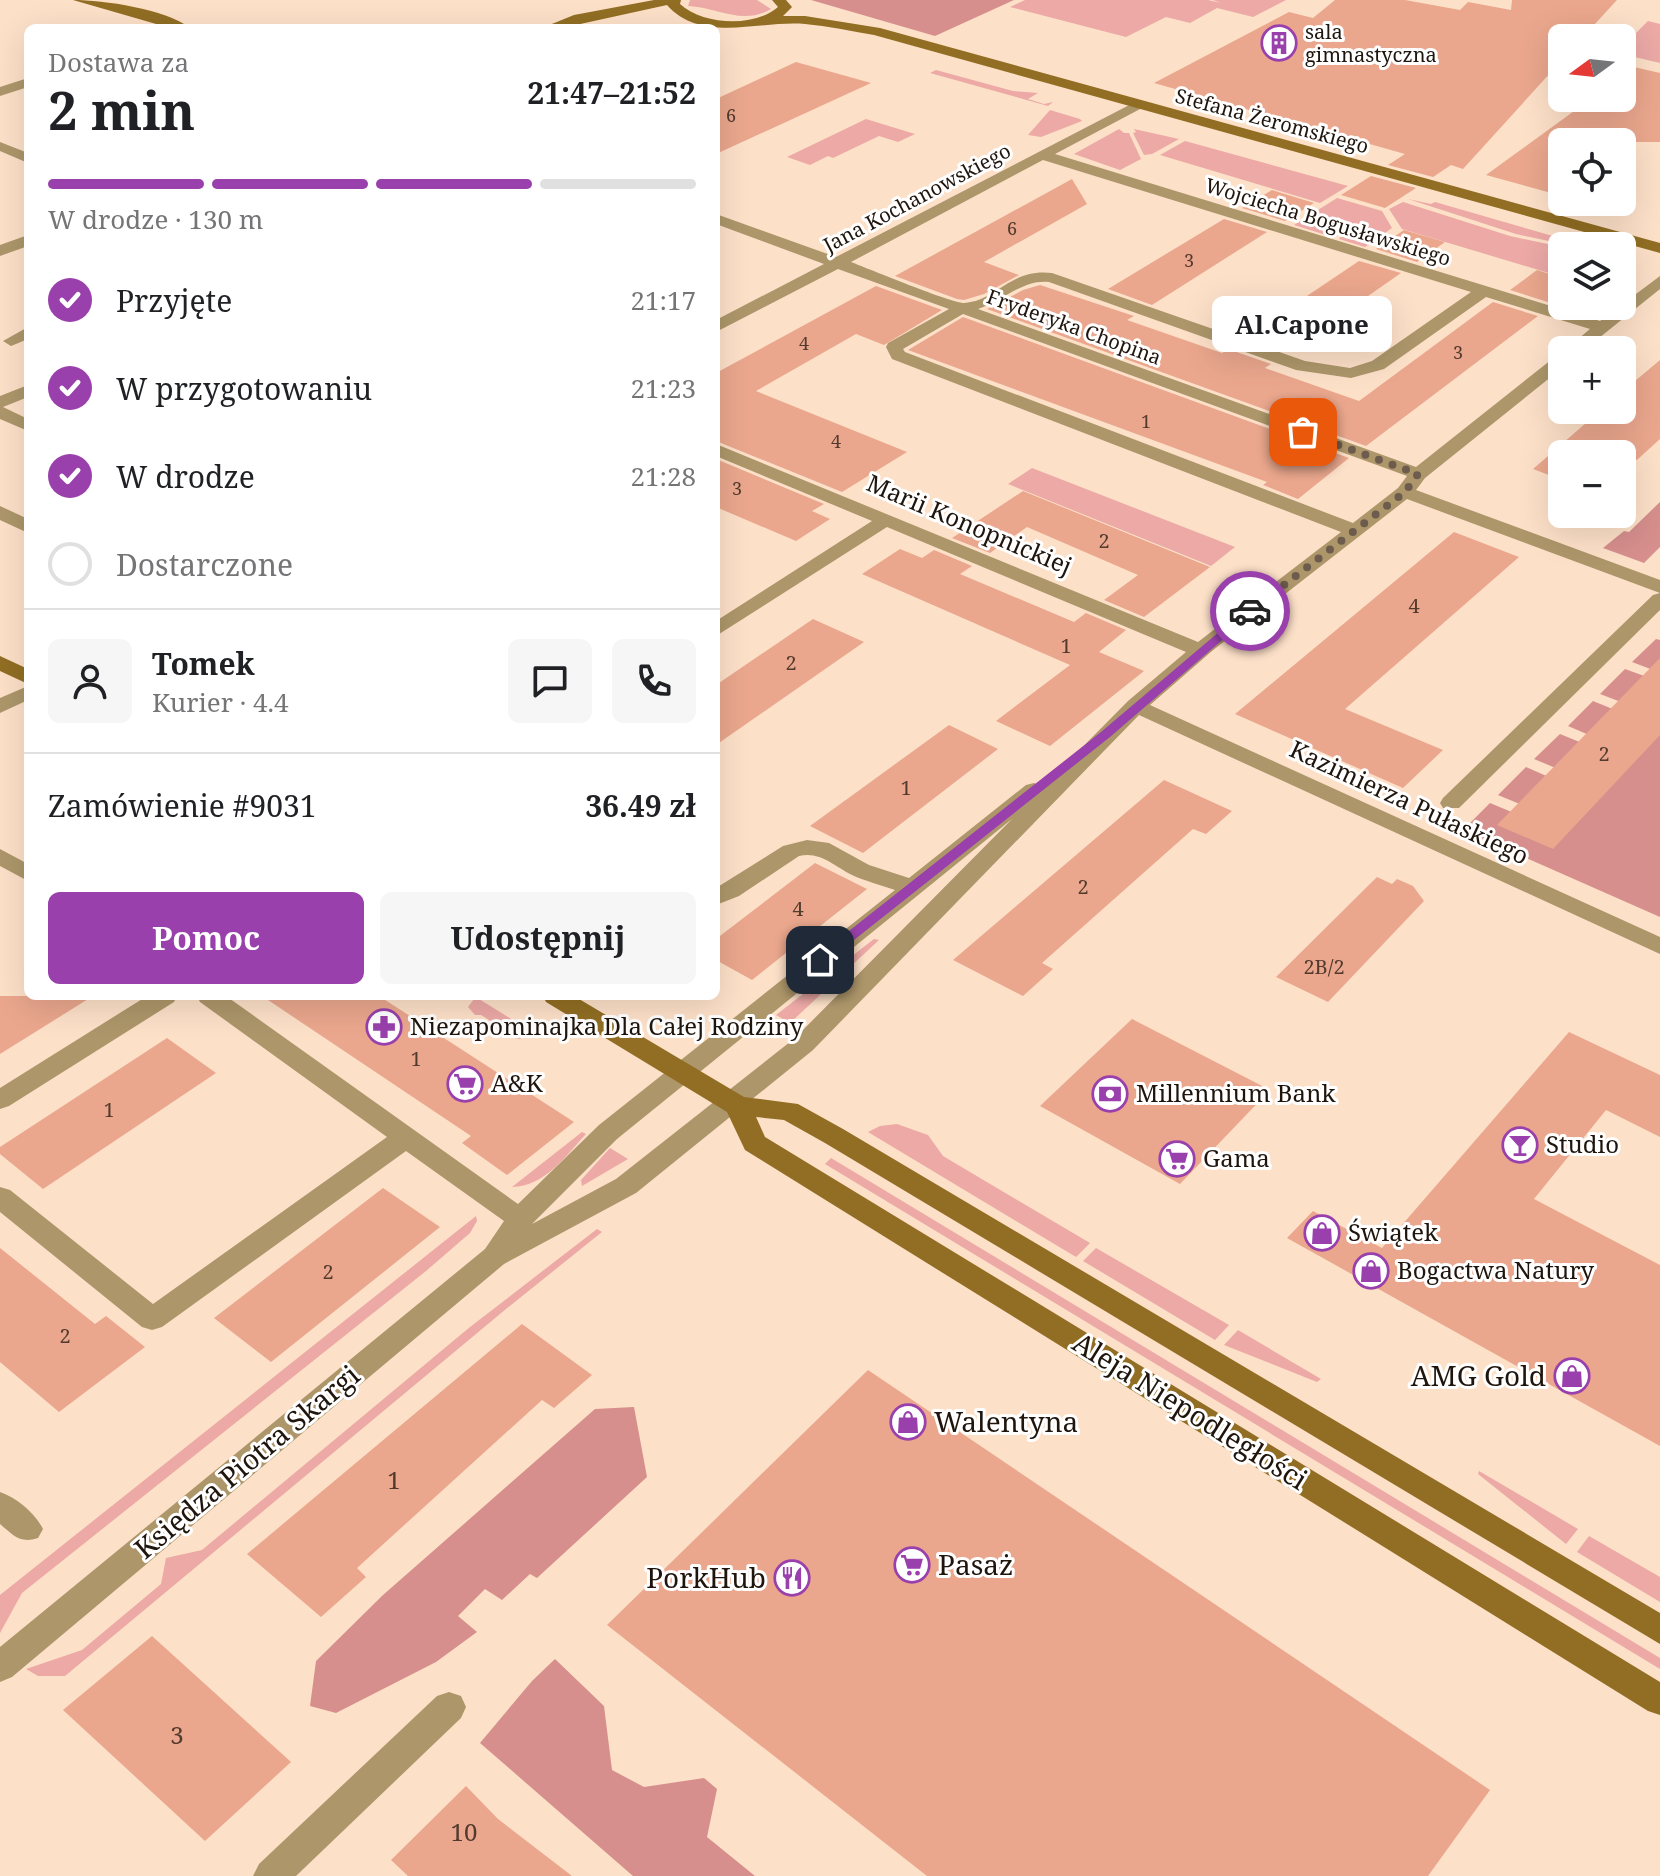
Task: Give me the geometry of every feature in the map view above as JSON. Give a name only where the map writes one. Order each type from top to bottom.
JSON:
[{"type":"street","points":[[79,0],[171,24]]},
{"type":"street","points":[[561,24],[674,0],[673,5],[681,14]]},
{"type":"street","points":[[771,20],[785,10],[780,2]]},
{"type":"street","name":"Stefana Żeromskiego","points":[[780,2],[850,20],[875,31]]},
{"type":"street","name":"Stefana Żeromskiego","points":[[594,24],[641,16],[681,14],[717,23],[805,20],[875,31],[1660,248]]},
{"type":"street","points":[[0,92],[24,83]]},
{"type":"street","name":"Jana Kochanowskiego","points":[[720,325],[1137,105]]},
{"type":"street","points":[[0,146],[24,156]]},
{"type":"street","name":"Wojciecha Bogusławskiego","points":[[1042,155],[1601,327]]},
{"type":"street","points":[[0,166],[24,158]]},
{"type":"street","name":"Fryderyka Chopina","points":[[720,220],[1418,474]]},
{"type":"street","points":[[0,251],[24,242]]},
{"type":"street","points":[[1353,530],[898,355],[894,347],[961,309],[988,300],[1030,278],[1052,278],[1302,366],[1351,373],[1378,365],[1484,291]]},
{"type":"street","points":[[1590,336],[1660,281]]},
{"type":"street","points":[[11,341],[24,334]]},
{"type":"street","points":[[1105,735],[1201,651],[1405,492],[1418,474],[1548,371]]},
{"type":"street","points":[[0,403],[24,392]]},
{"type":"street","points":[[0,412],[24,424]]},
{"type":"street","name":"Marii Konopnickiej","points":[[720,451],[1201,651]]},
{"type":"street","points":[[1405,492],[1660,587]]},
{"type":"street","points":[[0,512],[24,525]]},
{"type":"street","points":[[720,627],[887,519]]},
{"type":"street","points":[[1451,803],[1660,599]]},
{"type":"street","points":[[0,662],[24,676]]},
{"type":"street","points":[[0,707],[24,694]]},
{"type":"street","name":"Kazimierza Pułaskiego","points":[[1136,706],[1660,946]]},
{"type":"street","name":"Księdza Piotra Skargi","points":[[494,1257],[520,1219],[608,1132],[910,887],[1105,735]]},
{"type":"street","name":"Księdza Piotra Skargi","points":[[0,1667],[494,1257],[626,1186],[735,1104],[804,1044],[1105,735]]},
{"type":"street","points":[[720,895],[791,851],[807,847],[821,848],[861,870],[910,887]]},
{"type":"street","points":[[0,856],[24,871]]},
{"type":"street","points":[[0,1100],[159,1000]]},
{"type":"street","points":[[215,1000],[520,1219]]},
{"type":"street","name":"Aleja Niepodległości","points":[[562,1000],[735,1104],[789,1111],[823,1130],[1660,1630]]},
{"type":"street","name":"Aleja Niepodległości","points":[[735,1104],[754,1143],[1658,1699]]},
{"type":"street","points":[[0,1197],[152,1319],[408,1136]]},
{"type":"street","points":[[0,1505],[27,1529]]},
{"type":"street","points":[[271,1876],[449,1707]]},
{"type":"shaded area","points":[[690,0],[757,0],[771,9],[761,14],[740,16],[688,6]]},
{"type":"shaded area","points":[[811,0],[1014,0],[935,36]]},
{"type":"shaded area","points":[[1025,0],[1208,0],[1221,3],[1213,0],[1286,0],[1253,17],[1217,8],[1190,23],[1166,17],[1126,37],[1010,7]]},
{"type":"shaded area","points":[[1648,21],[1660,24],[1660,63],[1636,57],[1636,33]]},
{"type":"shaded area","points":[[936,70],[1013,91],[1038,93],[1028,99],[1044,104],[1053,102],[1048,106],[930,73]]},
{"type":"shaded area","points":[[1050,110],[1082,121],[1041,137],[1028,135]]},
{"type":"shaded area","points":[[866,119],[915,134],[898,142],[879,136],[833,158],[828,156],[810,165],[787,157]]},
{"type":"shaded area","points":[[1119,129],[1129,133],[1141,159],[1120,170],[1074,154]]},
{"type":"shaded area","points":[[1134,129],[1179,139],[1152,154],[1144,155]]},
{"type":"shaded area","points":[[1185,141],[1348,186],[1320,203],[1160,155]]},
{"type":"shaded area","points":[[1337,198],[1382,211],[1392,228],[1365,247],[1339,239],[1342,235],[1331,232],[1326,235],[1294,225]]},
{"type":"shaded area","points":[[1408,199],[1431,204],[1435,202],[1548,235],[1548,241],[1516,234]]},
{"type":"shaded area","points":[[1403,202],[1510,236],[1548,244],[1548,273],[1402,229],[1389,209]]},
{"type":"shaded area","points":[[1032,468],[1235,547],[1211,566],[1008,484]]},
{"type":"shaded area","points":[[1660,502],[1660,547],[1644,563],[1603,548],[1624,531],[1636,528]]},
{"type":"shaded area","points":[[1656,639],[1660,640],[1660,917],[1463,830],[1490,803],[1514,813],[1522,805],[1498,795],[1526,767],[1551,778],[1558,769],[1534,759],[1560,734],[1582,743],[1589,735],[1568,726],[1593,701],[1615,710],[1621,702],[1600,694],[1625,669],[1647,677],[1653,670],[1632,662]]},
{"type":"shaded area","points":[[874,939],[879,940],[790,1023],[776,1015]]},
{"type":"shaded area","points":[[473,1000],[481,1000],[529,1030],[520,1039],[510,1037],[507,1031],[481,1015],[475,1015],[468,1007]]},
{"type":"shaded area","points":[[897,1124],[928,1135],[943,1156],[1090,1243],[1076,1257],[868,1132],[880,1126]]},
{"type":"shaded area","points":[[582,1132],[586,1134],[554,1169],[535,1182],[512,1187]]},
{"type":"shaded area","points":[[610,1148],[628,1159],[582,1186],[581,1180]]},
{"type":"shaded area","points":[[831,1158],[1660,1658],[1660,1669],[825,1164]]},
{"type":"shaded area","points":[[476,1216],[477,1221],[470,1233],[426,1271],[22,1593],[0,1633],[0,1595]]},
{"type":"shaded area","points":[[597,1229],[602,1232],[65,1676],[38,1676],[26,1669],[82,1650],[161,1584],[166,1558],[202,1550],[470,1327]]},
{"type":"shaded area","points":[[1096,1248],[1229,1325],[1215,1340],[1083,1261]]},
{"type":"shaded area","points":[[1238,1330],[1321,1379],[1317,1382],[1224,1345]]},
{"type":"shaded area","points":[[634,1407],[647,1477],[537,1578],[530,1574],[502,1600],[485,1589],[458,1616],[477,1632],[436,1662],[336,1713],[310,1706],[316,1661],[383,1595],[595,1409]]},
{"type":"shaded area","points":[[1479,1471],[1578,1529],[1566,1544],[1478,1474]]},
{"type":"shaded area","points":[[1589,1536],[1660,1577],[1660,1602],[1577,1552]]},
{"type":"shaded area","points":[[555,1659],[604,1706],[612,1770],[644,1787],[704,1778],[717,1789],[707,1837],[755,1876],[633,1876],[480,1743],[532,1681]]},
{"type":"building","points":[[1335,0],[1405,0],[1460,10],[1468,2],[1511,10],[1512,0],[1617,0],[1595,24],[1548,24],[1548,75],[1463,169],[1451,165],[1433,177],[1388,165],[1405,154],[1154,83],[1289,12],[1313,18]]},
{"type":"building","points":[[796,62],[871,83],[720,152],[720,97]]},
{"type":"building","points":[[1636,67],[1660,73],[1660,142],[1636,142],[1636,128],[1551,128],[1573,112],[1636,112]]},
{"type":"building","points":[[1548,130],[1548,192],[1486,175]]},
{"type":"building","points":[[1371,176],[1416,188],[1385,208],[1341,195]]},
{"type":"building","points":[[1072,179],[1087,204],[984,262],[1019,275],[984,294],[964,300],[895,276]]},
{"type":"building","points":[[1272,190],[1314,203],[1285,221],[1242,208]]},
{"type":"building","points":[[1224,219],[1267,232],[1152,305],[1108,289]]},
{"type":"building","points":[[1404,230],[1445,242],[1417,262],[1376,249]]},
{"type":"building","points":[[1359,261],[1401,273],[1288,352],[1246,337]]},
{"type":"building","points":[[1537,270],[1548,274],[1548,302],[1510,290]]},
{"type":"building","points":[[1040,285],[1134,316],[1127,320],[1222,353],[1228,349],[1271,364],[1265,368],[1359,401],[1493,302],[1538,316],[1366,446],[987,309],[1023,290]]},
{"type":"building","points":[[876,286],[942,310],[884,345],[856,334],[756,391],[907,452],[842,492],[720,443],[720,371]]},
{"type":"building","points":[[963,317],[1349,458],[1298,499],[1263,485],[1267,482],[908,350]]},
{"type":"building","points":[[1660,360],[1660,439],[1638,459],[1636,460],[1636,440],[1566,440],[1585,424],[1636,424],[1636,380]]},
{"type":"building","points":[[1548,456],[1548,475],[1533,469]]},
{"type":"building","points":[[720,461],[824,504],[812,511],[830,519],[796,541],[720,509]]},
{"type":"building","points":[[1023,491],[1210,567],[1144,617],[1104,600],[1138,575],[1027,527],[990,553],[952,538]]},
{"type":"building","points":[[1454,532],[1519,557],[1345,709],[1443,750],[1403,788],[1235,714]]},
{"type":"building","points":[[900,549],[922,558],[934,550],[972,566],[960,574],[1074,622],[1086,613],[1126,630],[1099,652],[1144,671],[1050,746],[996,721],[1070,665],[862,574]]},
{"type":"building","points":[[813,619],[864,642],[720,742],[720,682]]},
{"type":"building","points":[[1660,658],[1660,735],[1553,849],[1497,825]]},
{"type":"building","points":[[949,725],[998,749],[863,853],[810,826]]},
{"type":"building","points":[[1164,780],[1232,811],[1206,834],[1193,829],[1042,963],[1053,969],[1023,996],[953,960]]},
{"type":"building","points":[[815,863],[867,889],[752,980],[720,962],[720,936]]},
{"type":"building","points":[[1377,877],[1392,884],[1397,879],[1413,886],[1424,901],[1328,1002],[1276,977]]},
{"type":"building","points":[[0,996],[24,996],[24,1000],[87,1000],[0,1054]]},
{"type":"building","points":[[268,1000],[385,1000],[574,1122],[507,1175],[462,1143],[471,1136]]},
{"type":"building","points":[[1132,1019],[1270,1090],[1180,1184],[1040,1106]]},
{"type":"building","points":[[1569,1032],[1660,1075],[1660,1137],[1606,1110],[1534,1199],[1660,1265],[1660,1446],[1287,1238],[1313,1211],[1382,1248]]},
{"type":"building","points":[[167,1038],[216,1073],[43,1189],[0,1154],[0,1147]]},
{"type":"building","points":[[383,1188],[440,1227],[271,1362],[214,1318]]},
{"type":"building","points":[[0,1248],[95,1324],[106,1316],[145,1347],[59,1412],[0,1362]]},
{"type":"building","points":[[522,1324],[592,1375],[554,1408],[542,1400],[357,1568],[366,1577],[321,1617],[247,1554]]},
{"type":"building","name":"Pasaż","points":[[868,1370],[1490,1790],[1428,1876],[927,1876],[607,1625]]},
{"type":"building","points":[[152,1636],[291,1762],[205,1841],[63,1710]]},
{"type":"building","points":[[466,1786],[498,1819],[572,1876],[408,1876],[391,1860]]},
{"type":"way so far","points":[[1250,611],[1405,492],[1418,474],[1303,432]]},
{"type":"place","name":"sala gimnastyczna","points":[[1279,43]]},
{"type":"place","name":"Al.Capone","points":[[1303,432]]},
{"type":"place","name":"Niezapominajka Dla Całej Rodziny","points":[[384,1027]]},
{"type":"place","name":"A&K","points":[[465,1084]]},
{"type":"place","name":"Millennium Bank","points":[[1110,1094]]},
{"type":"place","name":"Studio","points":[[1520,1145]]},
{"type":"place","name":"Gama","points":[[1177,1159]]},
{"type":"place","name":"Świątek","points":[[1322,1233]]},
{"type":"place","name":"Bogactwa Natury","points":[[1371,1271]]},
{"type":"place","name":"AMG Gold","points":[[1572,1376]]},
{"type":"place","name":"Walentyna","points":[[908,1422]]},
{"type":"place","name":"Pasaż","points":[[912,1565]]},
{"type":"place","name":"PorkHub","points":[[792,1578]]},
{"type":"route","points":[[820,960],[1105,735],[1250,611]]}]
